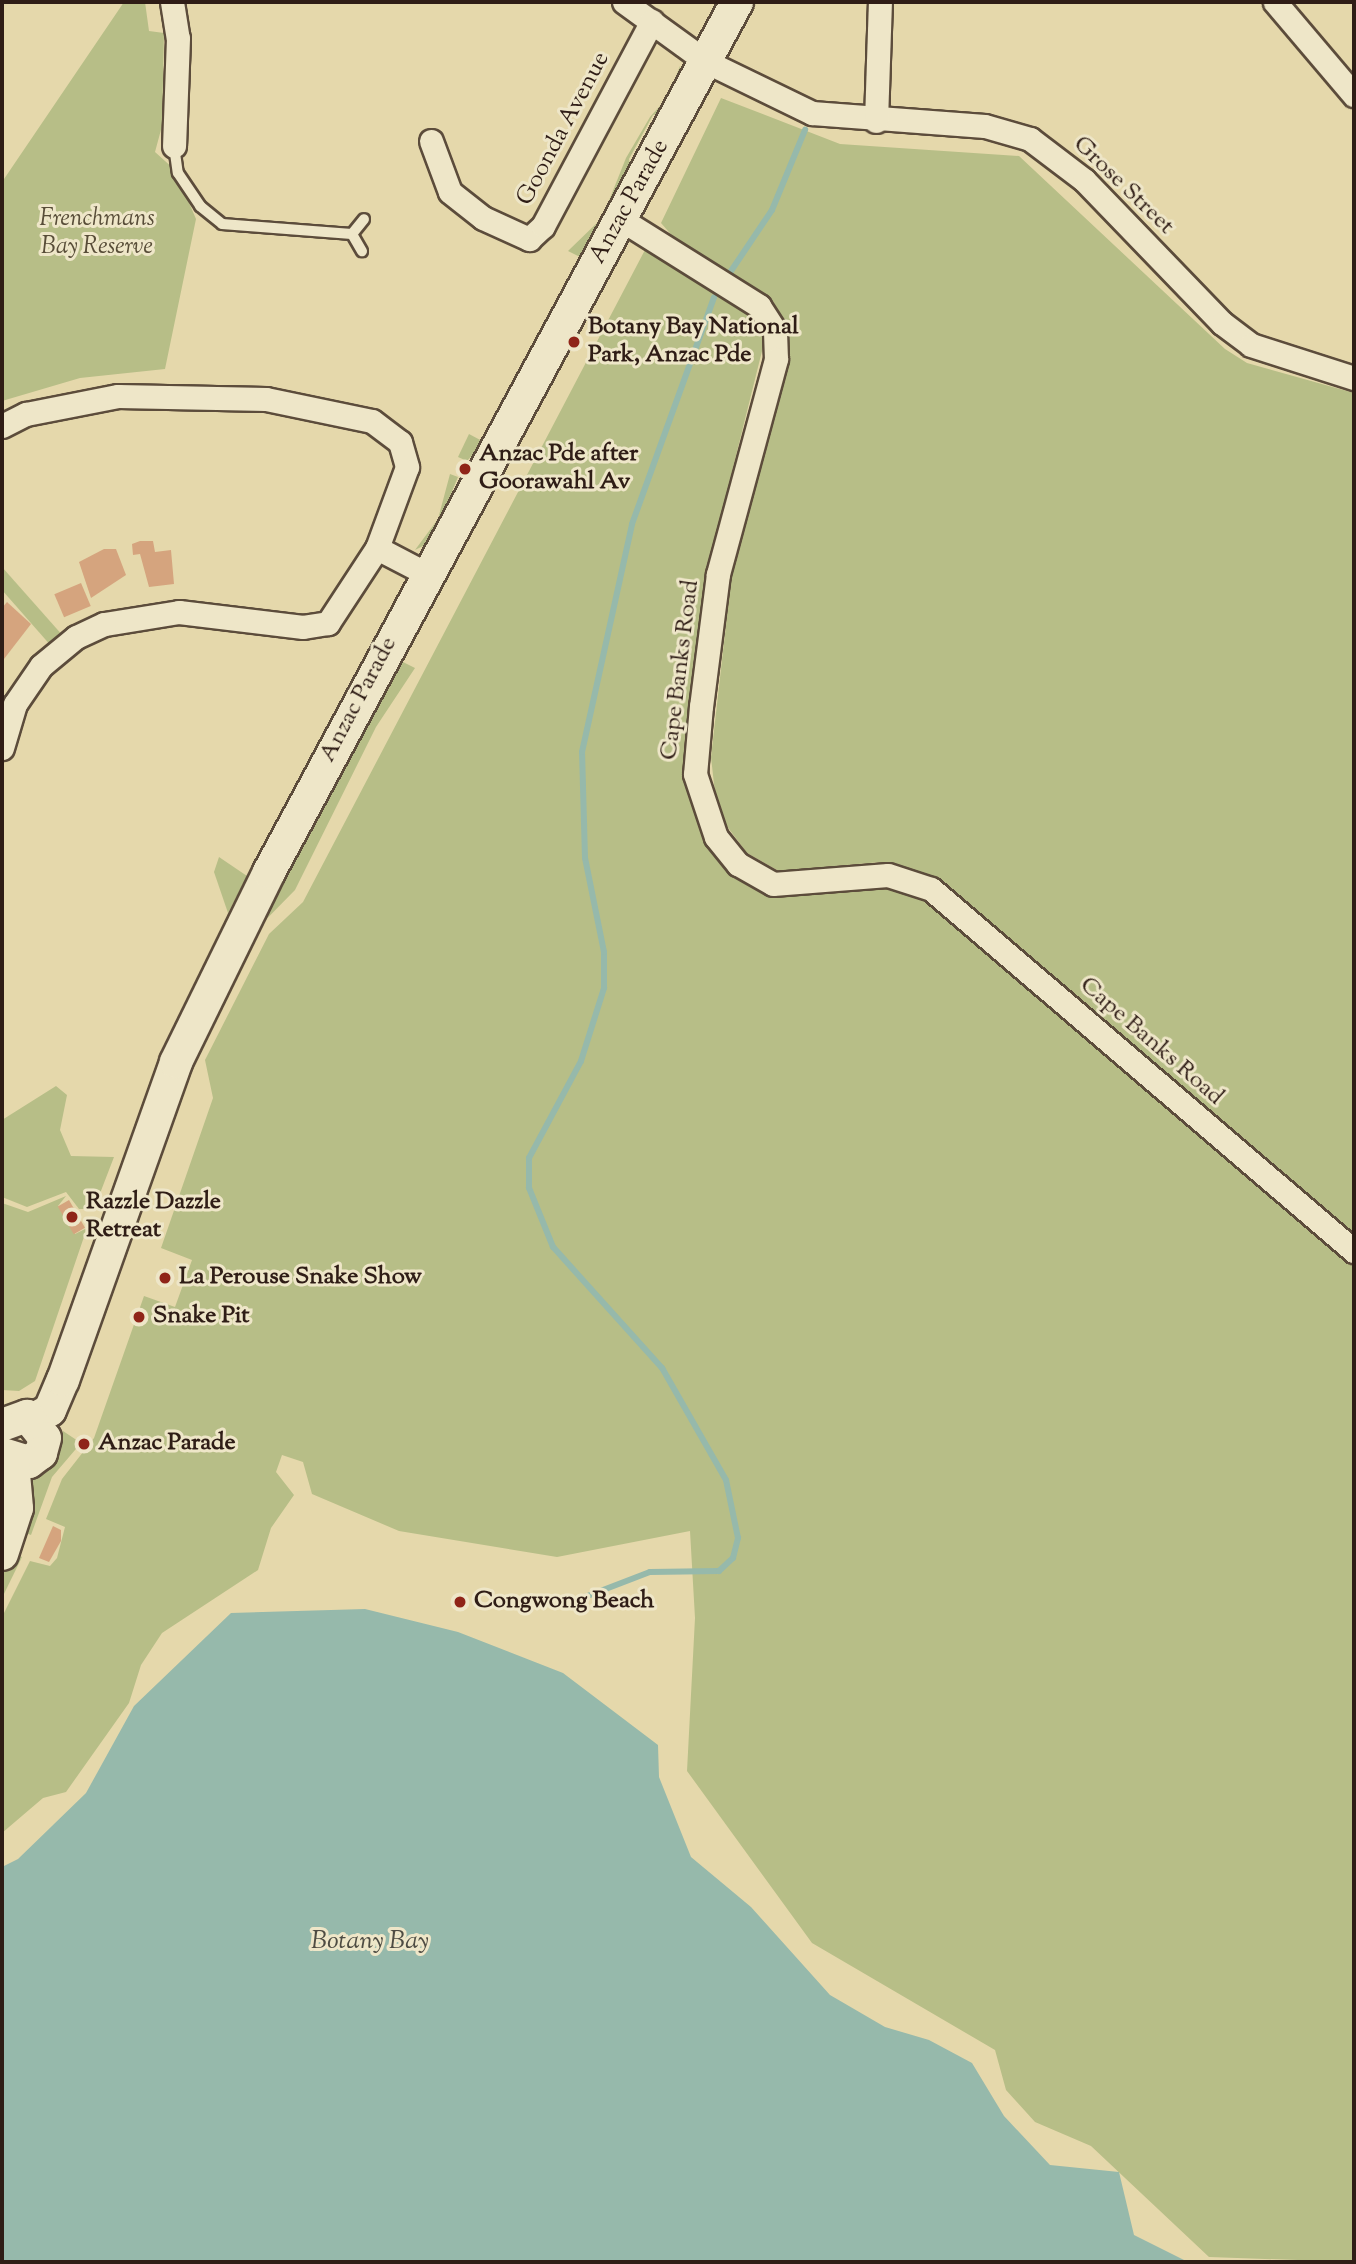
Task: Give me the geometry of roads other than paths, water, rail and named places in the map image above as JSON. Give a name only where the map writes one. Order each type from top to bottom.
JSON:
[{"type":"main road","name":"Anzac Parade","points":[[34,1419],[50,1410],[71,1362],[192,1026],[427,574],[622,220],[737,2]]},
{"type":"main road","points":[[2,1425],[16,1416],[34,1419],[44,1431],[43,1450],[32,1461],[8,1458],[18,1508],[2,1554]]},
{"type":"street","points":[[172,2],[178,38],[174,146]]},
{"type":"street","name":"Grose Street","points":[[624,2],[707,62],[803,109],[876,121],[985,126],[1030,139],[1084,180],[1251,345],[1354,377]]},
{"type":"street","points":[[876,121],[880,2]]},
{"type":"street","points":[[1275,2],[1354,95]]},
{"type":"street","name":"Goonda Avenue","points":[[431,141],[450,192],[483,218],[529,239],[543,226],[652,21]]},
{"type":"street","name":"Cape Banks Road","points":[[622,220],[759,306],[775,331],[776,359],[718,574],[701,706],[695,774],[716,837],[738,864],[774,884],[888,875],[931,890],[1354,1251]]},
{"type":"street","points":[[2,426],[26,414],[118,396],[266,399],[339,410],[372,421],[400,442],[407,467],[377,548],[334,617],[320,627],[172,612],[119,620],[76,637],[22,691],[2,748]]},
{"type":"street","points":[[377,548],[427,574]]},
{"type":"lane","points":[[174,146],[178,173],[200,206],[222,224],[352,234]]},
{"type":"lane","points":[[352,234],[364,219]]},
{"type":"lane","points":[[352,234],[362,251]]},
{"type":"water","name":"Botany Bay","points":[[365,1609],[458,1632],[563,1673],[658,1745],[659,1777],[691,1857],[751,1907],[830,1995],[885,2027],[929,2040],[972,2063],[1004,2116],[1050,2165],[1119,2172],[1134,2235],[1188,2262],[2,2262],[2,1867],[18,1859],[86,1793],[134,1706],[231,1613]]},
{"type":"waterway","points":[[729,274],[772,210],[805,130]]},
{"type":"waterway","points":[[577,1600],[650,1572],[719,1571],[733,1558],[738,1538],[726,1480],[662,1368],[553,1247],[529,1188],[529,1158],[581,1061],[604,988],[604,952],[585,858],[582,752],[632,524],[714,297]]},
{"type":"place","name":"Botany Bay National Park, Anzac Pde","points":[[574,342]]},
{"type":"place","name":"Anzac Pde after Goorawahl Av","points":[[465,469]]},
{"type":"place","name":"Razzle Dazzle Retreat","points":[[72,1217]]},
{"type":"place","name":"La Perouse Snake Show","points":[[165,1278]]},
{"type":"place","name":"Snake Pit","points":[[139,1317]]},
{"type":"place","name":"Anzac Parade","points":[[84,1444]]},
{"type":"place","name":"Congwong Beach","points":[[460,1602]]},
{"type":"park label","name":"Frenchmans Bay Reserve","points":[[97,234]]}]
